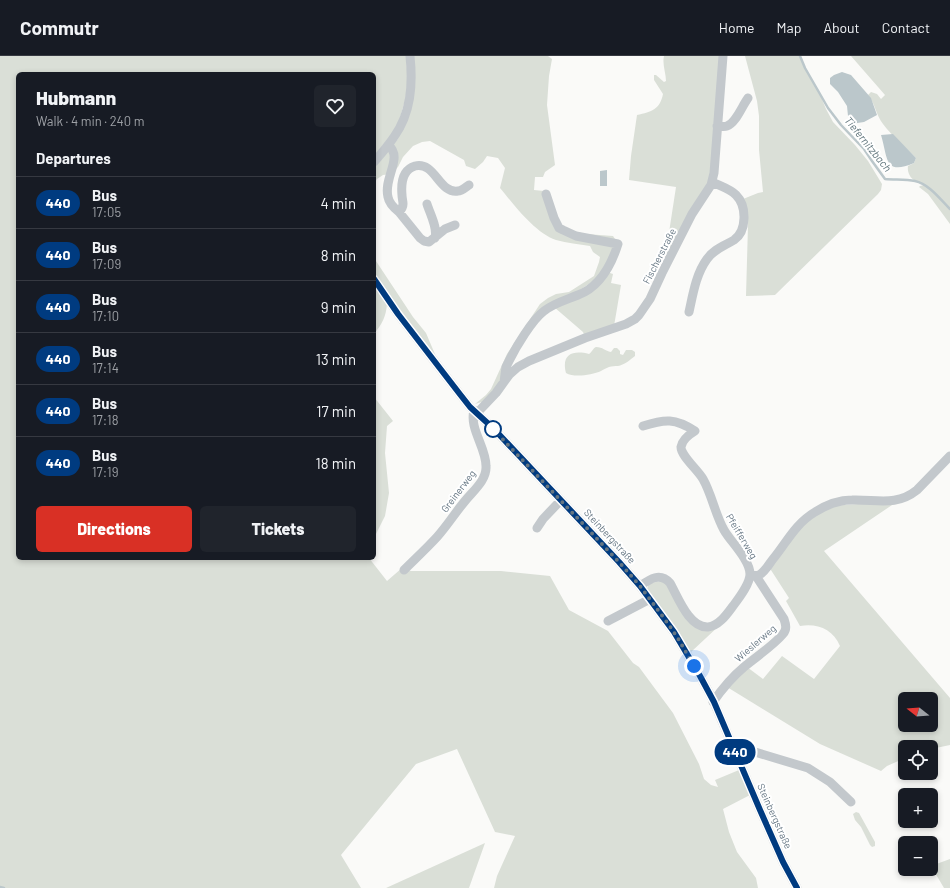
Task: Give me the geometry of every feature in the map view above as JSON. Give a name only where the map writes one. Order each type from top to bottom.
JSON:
[{"type":"street","points":[[376,160],[388,145],[402,123],[408,107],[411,84],[410,56]]},
{"type":"street","name":"Fischerstraße","points":[[475,412],[491,399],[513,371],[523,364],[585,338],[626,324],[639,315],[650,299],[692,214],[712,182],[714,173],[722,56]]},
{"type":"street","points":[[717,126],[726,126],[731,124],[737,118],[741,108],[748,98]]},
{"type":"street","points":[[388,145],[393,149],[395,158],[388,180],[387,196],[392,206],[399,212],[422,240],[427,242],[432,241],[445,229],[455,224]]},
{"type":"street","points":[[399,212],[403,207],[403,177],[409,169],[415,166],[426,167],[429,169],[446,188],[450,190],[459,191],[469,185]]},
{"type":"street","points":[[689,312],[698,276],[706,259],[712,252],[739,235],[743,223],[743,209],[736,195],[712,182]]},
{"type":"street","name":"Fischerstraße","points":[[503,383],[506,367],[509,361],[535,320],[540,314],[551,306],[587,292],[598,283],[605,273],[618,244],[576,236],[563,230],[558,225],[546,194]]},
{"type":"street","points":[[427,204],[435,226],[436,235],[434,238]]},
{"type":"street","name":"Steinbergstraße","points":[[376,282],[441,371],[475,412],[494,429],[619,562],[640,586],[679,640],[714,702],[783,862],[797,888]]},
{"type":"street","name":"Greinerweg","points":[[404,570],[437,537],[484,476],[486,461],[472,418],[475,412]]},
{"type":"street","name":"Pfeifferweg","points":[[642,426],[660,421],[673,421],[682,423],[695,430],[684,440],[682,450],[687,459],[704,480],[721,525],[746,563],[751,577]]},
{"type":"street","points":[[640,586],[656,577],[666,579],[670,583],[692,620],[699,625],[708,627],[723,619],[738,600],[751,577],[759,574],[767,567],[797,526],[808,516],[830,504],[844,501],[892,501],[913,494],[950,456]]},
{"type":"street","points":[[537,528],[543,518],[561,500]]},
{"type":"street","name":"Wieslerweg","points":[[714,702],[729,681],[778,639],[785,630],[786,625],[784,619],[751,577]]},
{"type":"street","points":[[608,621],[650,599]]},
{"type":"street","points":[[732,745],[808,768],[830,782],[851,802]]},
{"type":"shaded area","points":[[0,56],[406,56],[408,80],[406,97],[399,121],[392,134],[376,154],[376,72],[16,72],[16,560],[371,560],[387,581],[402,568],[411,571],[501,571],[550,576],[569,610],[608,631],[633,663],[639,667],[673,713],[699,764],[704,779],[711,785],[718,787],[715,780],[739,770],[750,795],[723,809],[729,832],[737,852],[756,878],[758,888],[494,888],[497,876],[515,836],[495,832],[457,749],[416,764],[341,855],[361,888],[0,888]]},
{"type":"shaded area","points":[[413,56],[548,56],[552,59],[547,105],[555,165],[545,172],[543,177],[535,177],[534,190],[544,191],[559,228],[586,234],[613,236],[617,242],[596,282],[544,308],[498,384],[485,401],[475,404],[491,389],[507,354],[540,304],[556,294],[569,292],[594,276],[600,257],[593,252],[590,246],[556,240],[540,231],[533,225],[518,210],[500,188],[505,168],[498,158],[487,156],[475,169],[466,166],[464,160],[430,141],[422,142],[413,146],[391,174],[383,175],[376,181],[376,166],[398,139]]},
{"type":"shaded area","points":[[664,56],[721,56],[710,181],[664,265],[676,187],[629,180],[637,115],[651,111],[660,103],[662,99],[663,94],[654,80],[654,75],[664,82],[666,81],[663,62]]},
{"type":"shaded area","points":[[745,56],[800,56],[833,122],[868,161],[882,184],[881,190],[878,194],[775,295],[746,296],[748,225],[743,199],[763,192],[759,150],[759,116],[757,101]]},
{"type":"shaded area","points":[[851,56],[950,56],[950,224],[928,194],[919,187],[924,185],[910,177],[908,173],[908,166],[914,163],[916,158],[883,124],[868,95],[871,92],[877,94],[881,99],[885,95]]},
{"type":"shaded area","points":[[842,72],[851,75],[871,98],[877,115],[864,122],[851,124],[847,106],[838,92],[830,84],[830,78]]},
{"type":"shaded area","points":[[893,134],[916,158],[914,163],[897,167],[892,166],[889,162],[881,135]]},
{"type":"shaded area","points":[[607,170],[607,186],[600,186],[600,171]]},
{"type":"shaded area","points":[[376,261],[413,317],[426,333],[437,359],[376,275]]},
{"type":"shaded area","points":[[607,272],[613,274],[611,283],[621,285],[614,326],[585,337],[583,332],[554,307]]},
{"type":"shaded area","points":[[376,288],[387,304],[386,313],[376,331]]},
{"type":"shaded area","points":[[596,347],[611,352],[614,348],[617,348],[620,351],[620,354],[623,355],[626,350],[632,350],[635,352],[635,356],[622,365],[612,366],[593,374],[578,376],[569,375],[566,373],[565,361],[570,355],[573,353],[589,354]]},
{"type":"shaded area","points":[[376,400],[393,421],[387,426],[385,453],[389,493],[385,516],[376,534]]},
{"type":"shaded area","points":[[898,501],[824,551],[950,698],[950,745],[938,748],[938,740],[898,740],[898,761],[887,766],[881,771],[820,744],[727,687],[747,667],[763,679],[782,656],[814,679],[840,646],[833,635],[824,628],[812,625],[800,626],[786,601],[789,598],[769,567],[799,527],[831,506]]},
{"type":"shaded area","points":[[664,581],[690,622],[721,624],[691,652],[647,589],[649,583]]},
{"type":"shaded area","points":[[856,812],[859,813],[875,842],[875,846],[872,847],[870,845],[861,827],[855,820],[853,814]]},
{"type":"shaded area","points":[[485,843],[469,888],[386,888]]},
{"type":"shaded area","points":[[950,859],[950,888],[944,888],[937,876],[938,863]]},
{"type":"waterway","name":"Tiefernitzbach","points":[[800,56],[805,68],[828,108],[841,125],[864,149],[885,179],[915,181],[925,185],[950,209]]},
{"type":"waterway","points":[[0,887],[4,888]]},
{"type":"bus line","name":"440","points":[[376,282],[398,314],[470,407],[494,429],[619,562],[640,586],[674,632],[714,702],[783,862],[797,888]]},
{"type":"route","points":[[493,429],[640,586],[669,625],[694,666]]}]
